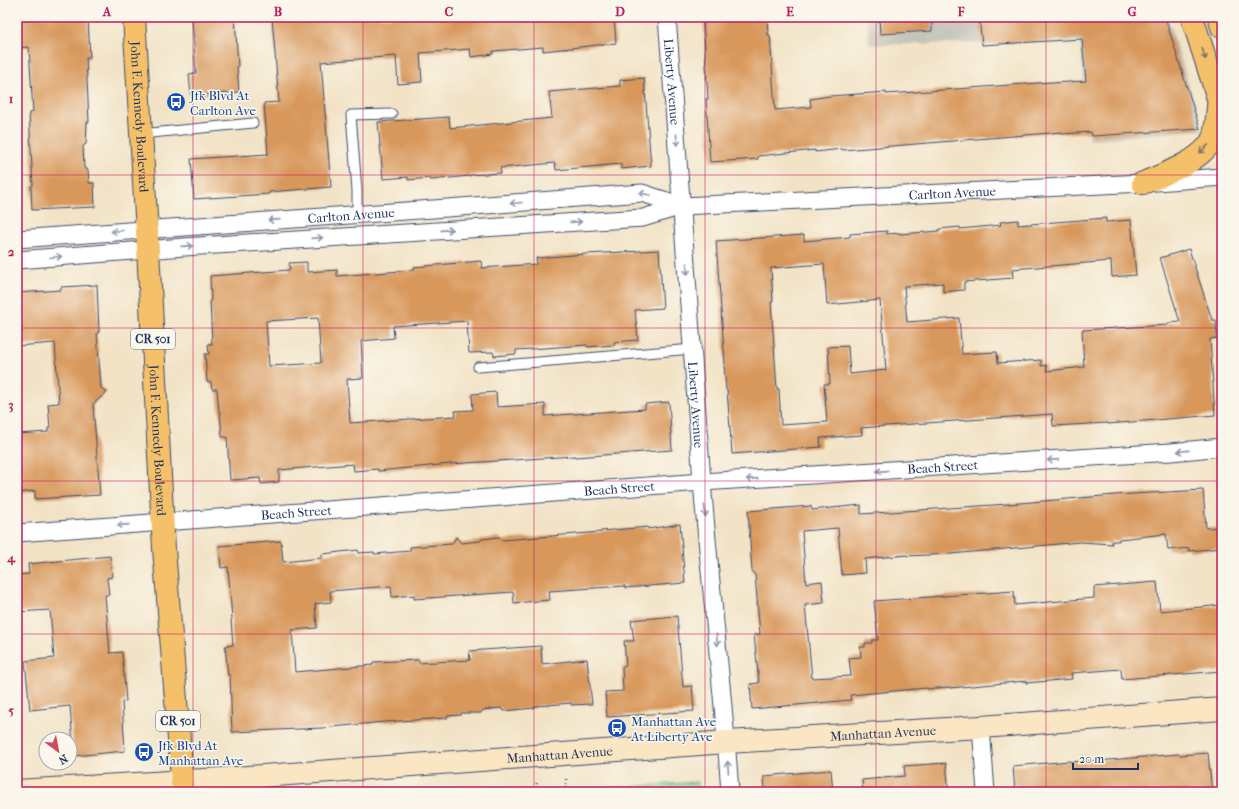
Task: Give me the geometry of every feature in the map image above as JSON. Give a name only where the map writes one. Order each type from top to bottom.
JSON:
[{"type":"main road","name":"John F. Kennedy Boulevard","points":[[134,17],[148,239],[162,523],[174,662],[182,787]]},
{"type":"main road","points":[[1143,183],[1182,167],[1208,146],[1214,135],[1220,106],[1192,17]]},
{"type":"main road","points":[[1219,17],[1222,27]]},
{"type":"street","name":"Liberty Avenue","points":[[667,17],[702,482],[730,792]]},
{"type":"street","name":"Carlton Avenue","points":[[17,239],[298,239],[642,218],[682,206],[1143,183],[1222,177]]},
{"type":"street","name":"Carlton Avenue","points":[[17,260],[148,239],[298,218],[642,193],[682,206]]},
{"type":"street","points":[[472,206],[472,228]]},
{"type":"street","points":[[298,218],[298,239]]},
{"type":"street","name":"Beach Street","points":[[17,533],[702,482],[1171,452],[1222,447]]},
{"type":"street","name":"Manhattan Avenue","points":[[17,792],[182,787],[726,742],[981,727],[1222,709]]},
{"type":"street","points":[[981,727],[986,792]]},
{"type":"lane","points":[[357,214],[357,190],[351,115],[392,114]]},
{"type":"lane","points":[[141,134],[253,124]]},
{"type":"lane","points":[[478,367],[692,349]]},
{"type":"path","points":[[566,779],[566,792]]},
{"type":"path","points":[[536,792],[537,781]]},
{"type":"shaded area","points":[[867,17],[1168,17],[1203,130],[1089,140],[1080,41],[869,45]]},
{"type":"green space","points":[[698,782],[699,792],[549,792]]},
{"type":"building","points":[[17,17],[88,17],[90,58],[86,58],[89,122],[87,122],[86,144],[83,146],[84,168],[88,170],[89,183],[94,183],[95,207],[32,210],[31,186],[33,186],[29,113],[33,112],[29,47],[17,48]]},
{"type":"building","points":[[192,17],[235,17],[239,92],[191,96],[189,74],[196,73]]},
{"type":"building","points":[[272,17],[614,17],[616,43],[543,51],[543,47],[493,51],[493,54],[471,57],[470,49],[420,53],[422,82],[398,84],[396,56],[321,62],[331,187],[269,192],[269,194],[194,199],[191,159],[268,154],[264,103],[279,102]]},
{"type":"building","points":[[703,17],[767,17],[768,35],[770,35],[775,110],[811,107],[810,99],[830,96],[886,92],[886,94],[1052,82],[1086,81],[1082,39],[982,45],[979,17],[1165,17],[1200,129],[1092,136],[1091,132],[1062,134],[1062,132],[843,150],[815,152],[815,150],[758,156],[758,159],[710,162]]},
{"type":"building","points":[[879,17],[932,17],[932,31],[880,34]]},
{"type":"building","points":[[644,78],[651,166],[621,169],[621,164],[556,170],[555,163],[500,168],[501,173],[430,180],[430,178],[408,180],[408,177],[383,179],[378,122],[449,117],[450,128],[552,118],[549,92],[620,86],[620,80]]},
{"type":"building","points":[[1106,218],[1106,222],[1131,220],[1136,275],[1112,277],[1111,261],[1012,269],[1013,278],[964,282],[964,290],[943,292],[943,283],[904,286],[907,322],[959,318],[962,354],[997,352],[998,363],[1041,360],[1041,366],[1046,365],[1047,371],[1084,367],[1082,330],[1168,325],[1168,323],[1180,322],[1160,258],[1189,249],[1212,320],[1216,320],[1217,338],[1210,339],[1215,415],[1108,424],[1053,426],[1052,414],[861,428],[862,435],[820,438],[821,447],[732,454],[724,364],[716,241],[804,235],[804,241],[850,237],[850,234],[887,231],[887,234],[900,234],[939,231],[939,229],[960,227],[960,229],[1001,225],[1000,222],[1018,220],[1018,225]],"holes":[[[824,264],[827,305],[880,300],[886,370],[850,374],[848,346],[828,347],[830,384],[824,384],[827,422],[781,425],[771,302],[773,302],[771,268]]]},
{"type":"building","points":[[659,250],[663,308],[635,310],[638,340],[614,342],[615,345],[587,347],[587,345],[516,350],[516,354],[494,356],[493,352],[469,353],[467,321],[393,326],[394,338],[361,341],[363,378],[347,379],[350,423],[456,416],[455,411],[473,410],[472,394],[496,392],[497,407],[545,404],[545,416],[645,409],[645,404],[669,402],[672,450],[450,464],[378,471],[378,469],[354,471],[353,464],[279,470],[279,482],[261,484],[260,478],[230,480],[227,437],[222,437],[217,389],[212,389],[211,382],[207,382],[205,354],[209,354],[208,344],[212,344],[210,276],[290,270],[289,263],[307,262],[307,272],[337,270],[337,276],[414,270],[414,267],[481,261],[482,268],[537,264],[536,258]],"holes":[[[318,318],[321,363],[269,366],[266,321]]]},
{"type":"building","points":[[97,285],[99,332],[97,333],[101,388],[107,392],[93,404],[100,495],[35,499],[35,491],[17,493],[17,434],[48,432],[48,428],[50,428],[48,404],[59,403],[55,343],[17,346],[17,293],[61,290],[61,287]]},
{"type":"building","points":[[1203,490],[1206,528],[1222,527],[1222,548],[1189,551],[1189,548],[1168,550],[1166,534],[1119,539],[1119,541],[1112,541],[1112,544],[1080,542],[951,554],[907,555],[865,559],[866,573],[842,575],[838,528],[802,531],[806,583],[822,581],[824,603],[805,605],[812,678],[851,676],[849,658],[861,657],[860,647],[865,647],[865,643],[872,643],[872,640],[878,640],[874,601],[1014,591],[1015,605],[1094,598],[1094,587],[1157,582],[1160,611],[1222,605],[1222,671],[1122,679],[1121,669],[1071,673],[1072,679],[1026,683],[1026,681],[950,688],[927,688],[850,695],[851,700],[752,709],[750,684],[759,683],[754,635],[760,634],[755,575],[752,571],[748,511],[811,506],[812,510],[861,505],[861,514]]},
{"type":"building","points":[[680,524],[685,583],[625,588],[625,586],[549,591],[550,600],[514,603],[513,592],[414,599],[414,595],[392,597],[391,586],[330,591],[331,602],[315,604],[317,628],[292,630],[295,672],[373,665],[373,662],[419,660],[419,663],[470,660],[469,651],[541,646],[542,664],[587,659],[592,704],[571,705],[571,703],[504,711],[501,708],[483,710],[481,713],[461,713],[461,715],[447,716],[447,718],[322,728],[232,732],[230,675],[228,675],[225,646],[233,645],[232,619],[228,567],[221,568],[219,546],[281,541],[283,562],[322,558],[322,554],[358,550],[359,553],[374,552],[374,554],[410,551],[410,547],[452,544],[456,537],[461,543],[499,537],[502,540],[648,527],[648,529]]},
{"type":"building","points":[[110,556],[112,577],[107,578],[109,595],[105,595],[110,653],[122,652],[126,701],[122,702],[125,751],[78,756],[78,731],[72,731],[70,706],[30,710],[25,661],[54,658],[50,610],[17,612],[17,575],[29,574],[28,564]]},
{"type":"building","points":[[677,616],[683,687],[692,686],[694,711],[607,717],[605,692],[623,691],[622,667],[626,666],[624,641],[634,641],[631,620]]},
{"type":"building","points":[[1208,753],[1212,792],[1015,792],[1013,766]]},
{"type":"building","points":[[946,763],[949,792],[863,792],[862,780],[905,776],[904,766]]},
{"type":"building","points":[[831,770],[833,792],[765,792],[764,776]]},
{"type":"place","name":"Jfk Blvd At Carlton Ave","points":[[176,102]]},
{"type":"place","name":"Manhattan Ave At Liberty Ave","points":[[617,728]]},
{"type":"place","name":"Jfk Blvd At Manhattan Ave","points":[[144,752]]}]
